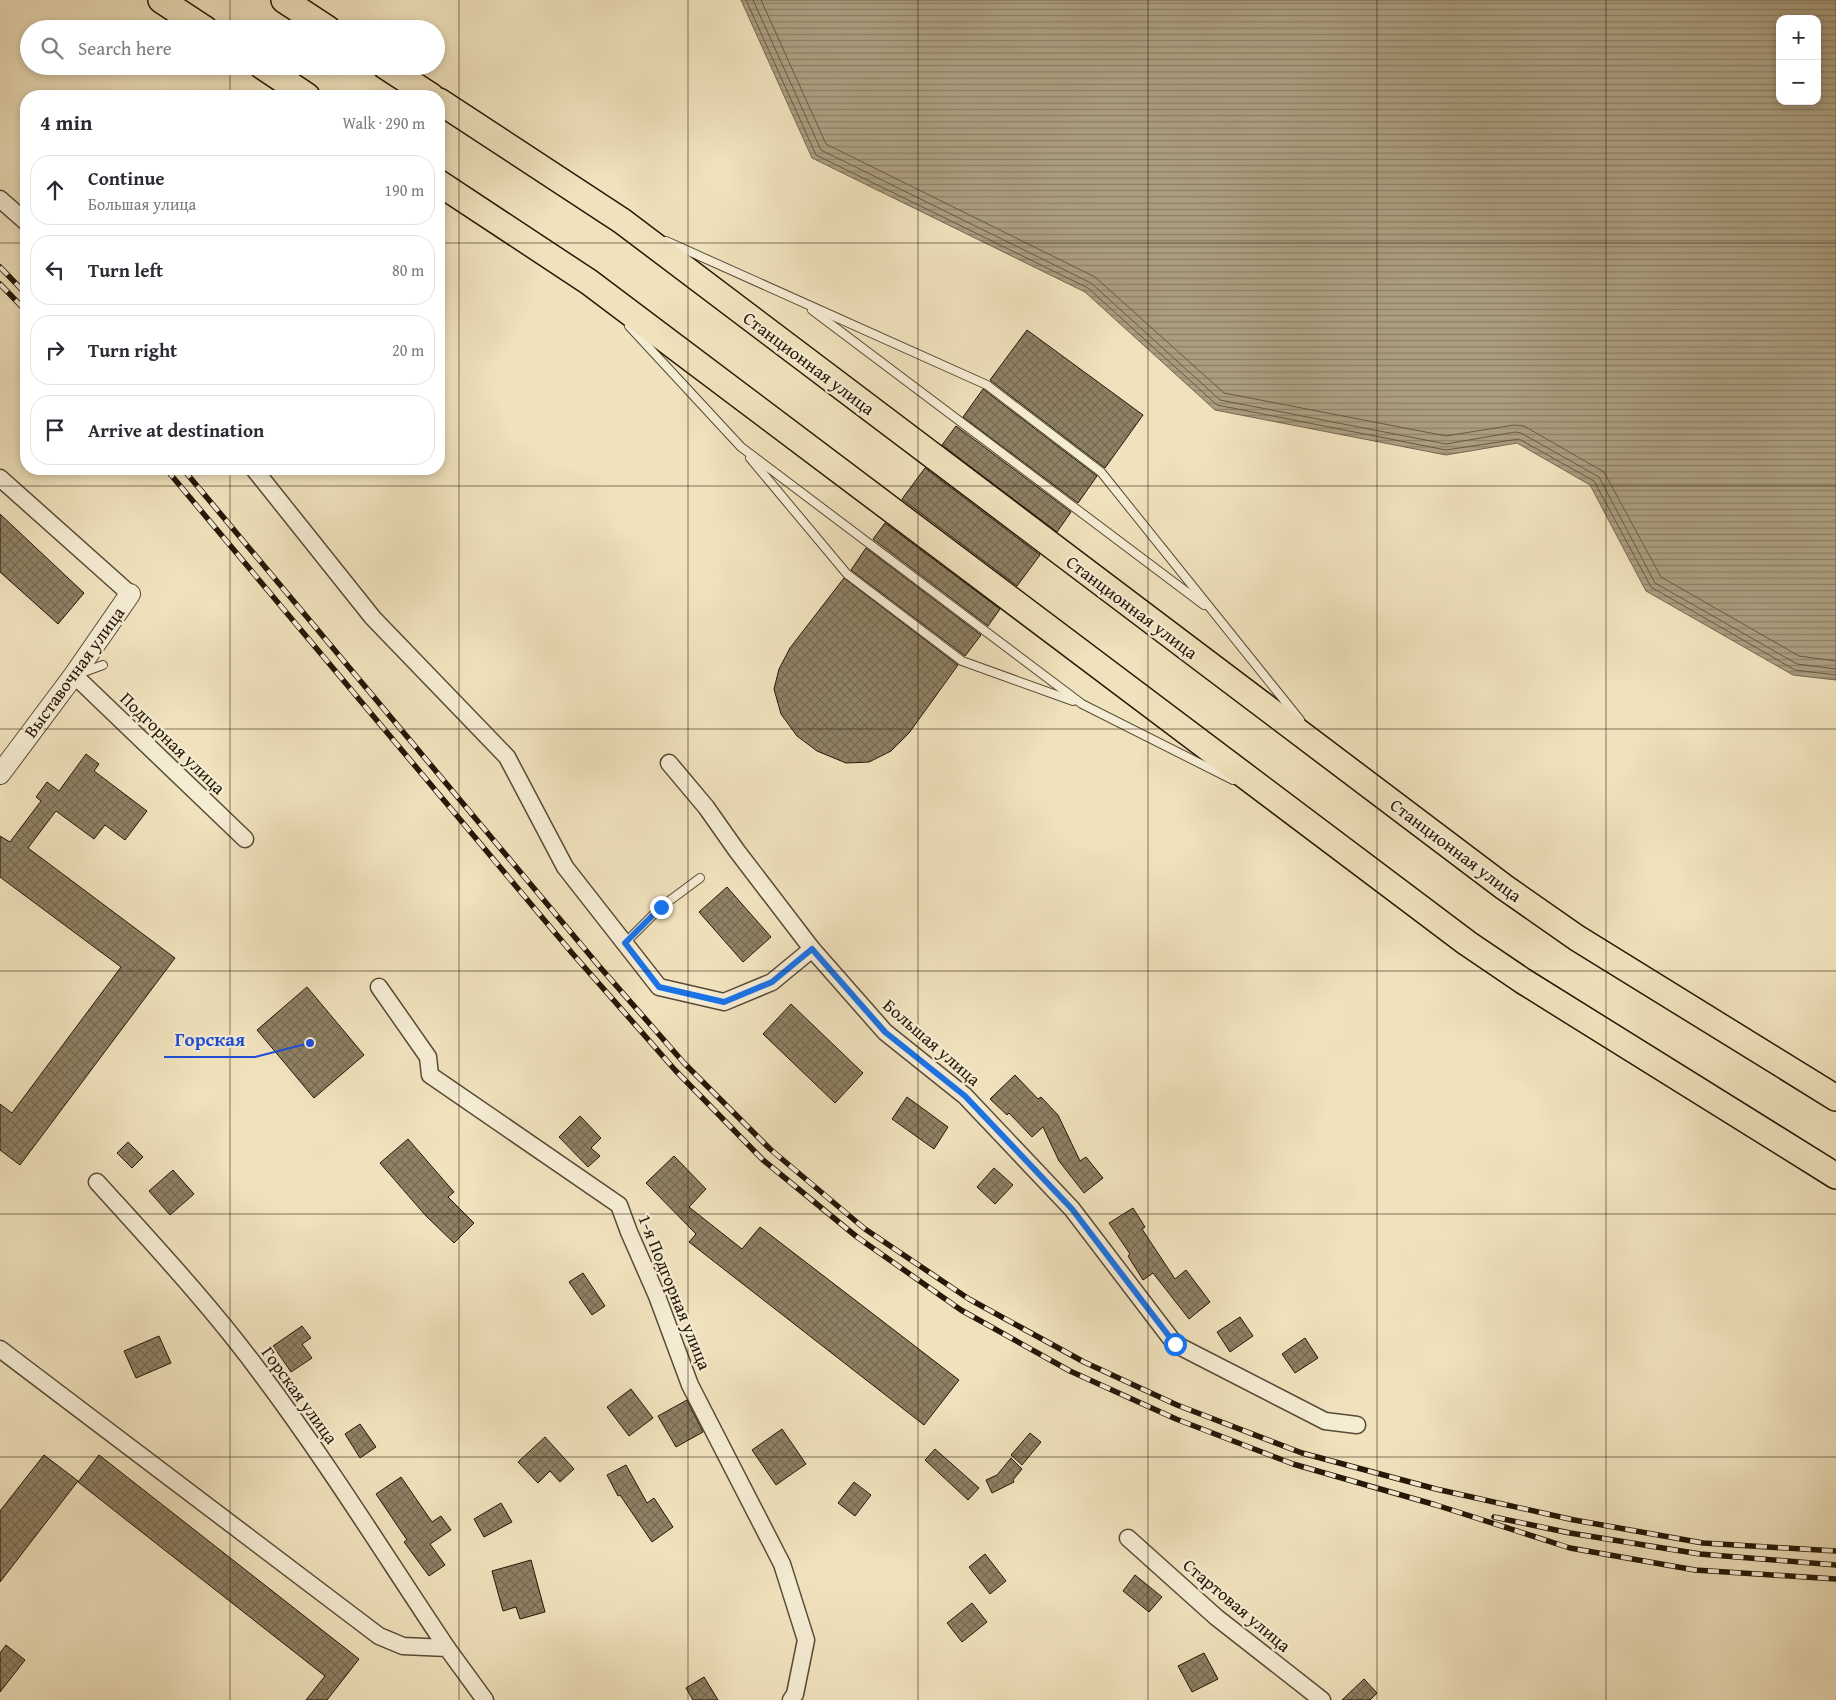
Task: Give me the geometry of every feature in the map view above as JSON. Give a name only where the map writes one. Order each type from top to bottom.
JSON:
[{"type":"main road","points":[[161,0],[191,20]]},
{"type":"main road","points":[[284,0],[314,20]]},
{"type":"main road","points":[[276,75],[298,90]]},
{"type":"main road","points":[[399,75],[422,90]]},
{"type":"main road","name":"Станционная улица","points":[[445,105],[622,221],[1504,887],[1577,938],[1836,1098]]},
{"type":"main road","points":[[445,187],[589,282],[1467,943],[1523,981],[1836,1176]]},
{"type":"street","points":[[0,198],[20,216]]},
{"type":"street","points":[[259,475],[373,618],[507,757],[565,867],[659,987],[724,1002],[772,982],[812,949]]},
{"type":"street","points":[[0,478],[130,594]]},
{"type":"street","name":"Выставочная улица","points":[[0,774],[74,675],[130,594]]},
{"type":"street","name":"Подгорная улица","points":[[74,675],[245,839]]},
{"type":"street","name":"Большая улица","points":[[669,764],[706,807],[812,949],[885,1032],[965,1096],[1072,1209],[1175,1344],[1325,1421],[1357,1425]]},
{"type":"street","name":"1-я Подгорная улица","points":[[380,987],[428,1057],[430,1075],[619,1205],[657,1296],[690,1385],[782,1564],[806,1640],[795,1694],[791,1700]]},
{"type":"street","name":"Горская улица","points":[[97,1182],[184,1277],[262,1375],[330,1472],[447,1648],[485,1700]]},
{"type":"street","points":[[0,1349],[379,1636],[403,1646],[447,1648]]},
{"type":"street","name":"Стартовая улица","points":[[1128,1538],[1216,1616],[1322,1700]]},
{"type":"lane","points":[[622,221],[994,390],[1101,472],[1326,753]]},
{"type":"lane","points":[[589,282],[740,447],[847,574],[962,661],[1082,704],[1236,782]]},
{"type":"lane","points":[[800,301],[1214,612]]},
{"type":"lane","points":[[740,447],[1082,704]]},
{"type":"lane","points":[[74,675],[103,665]]},
{"type":"lane","points":[[1245,786],[1288,808]]},
{"type":"lane","points":[[625,943],[661,907],[700,878]]},
{"type":"water","points":[[741,0],[1836,0],[1836,680],[1793,675],[1646,591],[1590,485],[1517,443],[1446,455],[1215,410],[1085,292],[812,158]]},
{"type":"building","points":[[1027,330],[1143,415],[1105,468],[990,380]]},
{"type":"building","points":[[983,389],[1097,476],[1078,503],[963,417]]},
{"type":"building","points":[[956,426],[1071,512],[1057,532],[942,445]]},
{"type":"building","points":[[925,468],[1040,555],[1017,586],[902,499]]},
{"type":"building","points":[[0,514],[84,593],[58,624],[0,572]]},
{"type":"building","points":[[885,523],[1000,609],[988,626],[873,539]]},
{"type":"building","points":[[866,548],[981,635],[965,656],[851,570]]},
{"type":"building","points":[[844,578],[958,665],[909,733],[891,751],[869,762],[846,763],[817,751],[797,736],[781,714],[774,689],[779,669],[790,648]]},
{"type":"building","points":[[86,754],[99,764],[94,771],[147,811],[125,840],[105,825],[94,839],[56,811],[28,848],[175,958],[20,1165],[0,1150],[0,1104],[12,1113],[121,967],[0,877],[0,836],[10,842],[41,801],[36,797],[47,782],[59,791]]},
{"type":"building","points":[[727,887],[771,937],[743,962],[699,912]]},
{"type":"building","points":[[307,987],[364,1055],[314,1098],[257,1030]]},
{"type":"building","points":[[791,1004],[863,1073],[835,1103],[763,1034]]},
{"type":"building","points":[[1015,1075],[1038,1099],[1041,1097],[1058,1115],[1080,1161],[1086,1157],[1103,1178],[1084,1193],[1059,1161],[1043,1127],[1032,1137],[1009,1113],[1007,1115],[990,1099]]},
{"type":"building","points":[[907,1097],[948,1127],[934,1149],[892,1119]]},
{"type":"building","points":[[580,1116],[601,1138],[591,1148],[600,1156],[588,1167],[559,1137]]},
{"type":"building","points":[[408,1139],[454,1192],[448,1197],[474,1223],[454,1243],[426,1216],[380,1163]]},
{"type":"building","points":[[128,1142],[143,1157],[132,1168],[117,1153]]},
{"type":"building","points":[[674,1156],[706,1189],[689,1207],[742,1249],[760,1227],[959,1380],[924,1425],[689,1242],[696,1234],[646,1183]]},
{"type":"building","points":[[994,1168],[1013,1185],[995,1204],[977,1187]]},
{"type":"building","points":[[173,1170],[194,1194],[170,1215],[149,1191]]},
{"type":"building","points":[[1133,1208],[1145,1227],[1142,1229],[1175,1279],[1186,1270],[1210,1302],[1189,1319],[1153,1273],[1143,1280],[1128,1256],[1130,1254],[1109,1223]]},
{"type":"building","points":[[583,1273],[605,1306],[592,1315],[569,1282]]},
{"type":"building","points":[[1240,1317],[1253,1336],[1230,1352],[1217,1332]]},
{"type":"building","points":[[302,1326],[311,1338],[302,1344],[312,1358],[291,1372],[273,1346]]},
{"type":"building","points":[[159,1336],[171,1363],[136,1378],[124,1351]]},
{"type":"building","points":[[1305,1338],[1318,1358],[1295,1373],[1282,1354]]},
{"type":"building","points":[[631,1389],[653,1418],[629,1436],[607,1407]]},
{"type":"building","points":[[687,1400],[703,1432],[676,1447],[658,1416]]},
{"type":"building","points":[[360,1424],[376,1447],[360,1458],[345,1434]]},
{"type":"building","points":[[782,1429],[806,1464],[776,1485],[752,1450]]},
{"type":"building","points":[[1030,1433],[1041,1442],[1022,1465],[1011,1455]]},
{"type":"building","points":[[545,1437],[574,1469],[560,1482],[550,1471],[538,1483],[518,1462]]},
{"type":"building","points":[[935,1449],[979,1488],[968,1500],[925,1460]]},
{"type":"building","points":[[44,1455],[78,1481],[0,1582],[0,1511]]},
{"type":"building","points":[[99,1455],[359,1659],[327,1700],[306,1700],[325,1676],[78,1482]]},
{"type":"building","points":[[1011,1458],[1022,1469],[1013,1480],[1014,1482],[992,1493],[986,1480],[997,1475]]},
{"type":"building","points":[[626,1465],[647,1503],[654,1498],[673,1527],[652,1542],[620,1495],[618,1496],[607,1475]]},
{"type":"building","points":[[401,1477],[432,1522],[441,1516],[451,1530],[430,1544],[445,1565],[429,1576],[404,1542],[407,1540],[376,1494]]},
{"type":"building","points":[[854,1482],[871,1495],[855,1516],[838,1503]]},
{"type":"building","points":[[501,1503],[512,1522],[484,1537],[474,1519]]},
{"type":"building","points":[[985,1554],[1006,1581],[990,1594],[969,1567]]},
{"type":"building","points":[[531,1560],[545,1612],[520,1619],[516,1607],[503,1611],[492,1571]]},
{"type":"building","points":[[1135,1575],[1162,1597],[1149,1612],[1123,1591]]},
{"type":"building","points":[[972,1603],[987,1622],[962,1642],[947,1623]]},
{"type":"building","points":[[6,1645],[25,1660],[0,1692],[0,1653]]},
{"type":"building","points":[[1204,1653],[1218,1679],[1192,1692],[1178,1666]]},
{"type":"building","points":[[704,1677],[718,1700],[693,1700],[686,1688]]},
{"type":"building","points":[[1364,1679],[1377,1693],[1370,1700],[1342,1700]]},
{"type":"railway","points":[[0,267],[20,288]]},
{"type":"railway","points":[[0,284],[20,305]]},
{"type":"railway","points":[[171,475],[572,953],[675,1070],[763,1160],[857,1237],[961,1310],[1070,1371],[1176,1419],[1293,1464],[1436,1505],[1570,1548],[1695,1570],[1836,1579]]},
{"type":"railway","points":[[188,475],[599,966],[684,1063],[770,1149],[865,1229],[969,1299],[1084,1362],[1177,1405],[1302,1453],[1436,1489],[1574,1520],[1703,1543],[1836,1551]]},
{"type":"railway","points":[[1494,1517],[1570,1533],[1700,1554],[1836,1565]]},
{"type":"place","name":"Горская","points":[[310,1043]]},
{"type":"route","points":[[661,907],[625,943],[659,987],[724,1002],[772,982],[812,949],[885,1032],[965,1096],[1072,1209],[1175,1344]]}]
